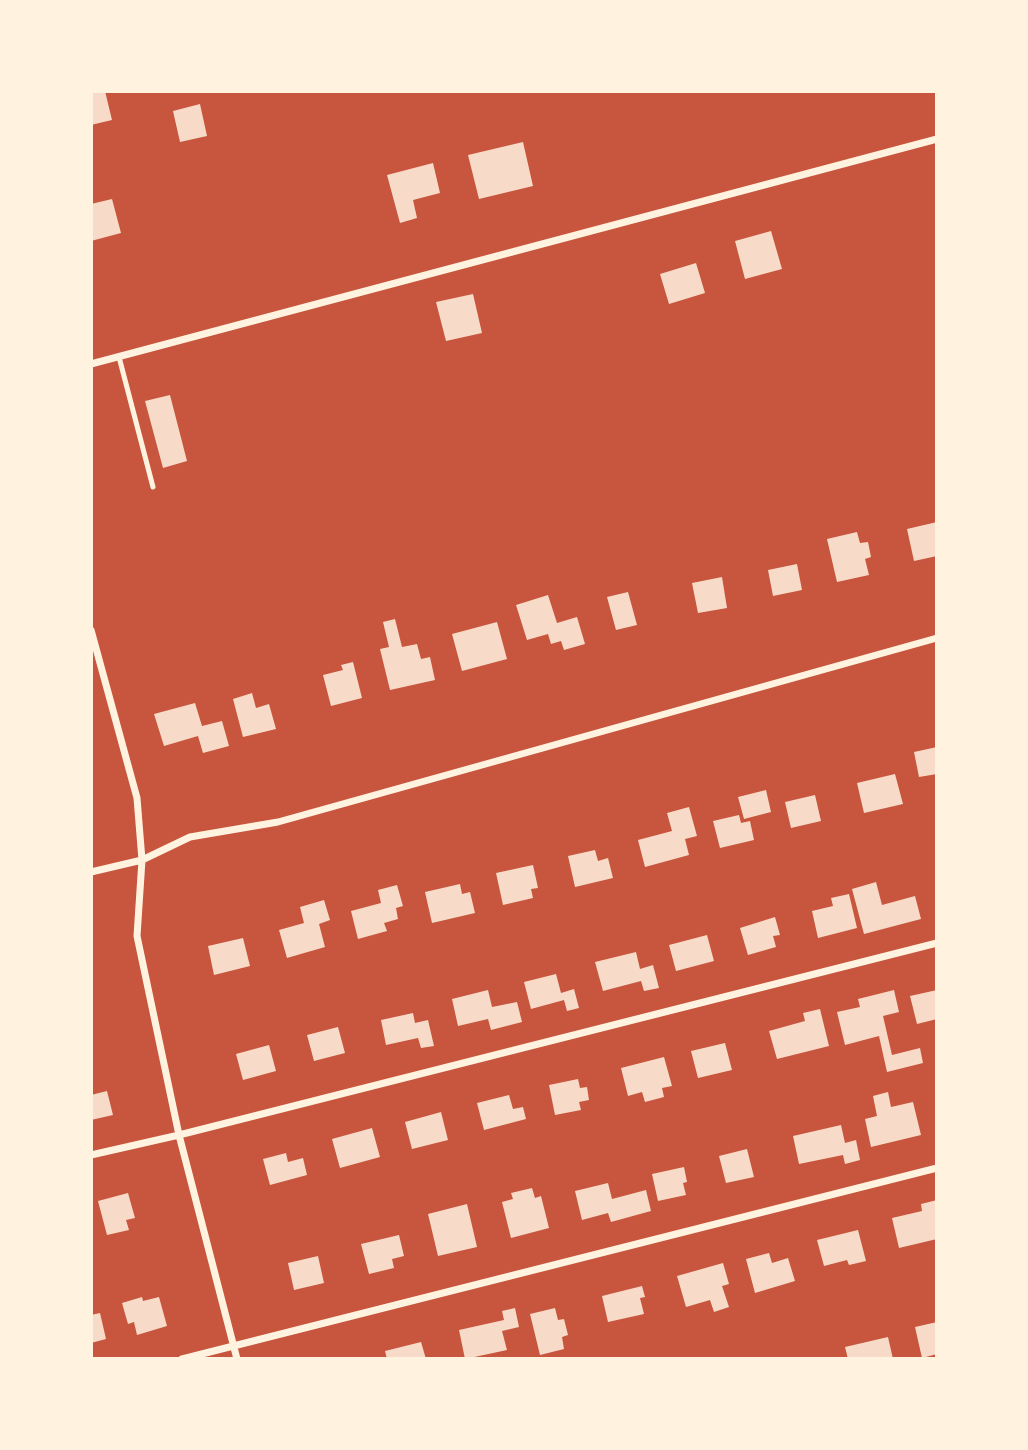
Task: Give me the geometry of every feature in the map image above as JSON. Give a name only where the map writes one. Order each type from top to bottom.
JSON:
[{"type":"street","points":[[91,364],[937,139]]},
{"type":"street","points":[[91,630],[137,798],[142,860],[137,936],[179,1135],[237,1359]]},
{"type":"street","points":[[91,872],[142,860],[190,837],[278,822],[937,638]]},
{"type":"street","points":[[91,1155],[937,943]]},
{"type":"street","points":[[182,1359],[937,1168]]},
{"type":"lane","points":[[119,357],[153,487]]},
{"type":"building","points":[[91,91],[105,91],[112,120],[91,125]]},
{"type":"building","points":[[200,104],[207,136],[180,142],[173,111]]},
{"type":"building","points":[[523,142],[533,186],[479,199],[468,155]]},
{"type":"building","points":[[433,163],[440,193],[413,200],[417,218],[400,223],[387,175]]},
{"type":"building","points":[[112,199],[121,233],[91,241],[91,204]]},
{"type":"building","points":[[771,231],[782,269],[745,279],[735,241]]},
{"type":"building","points":[[696,263],[705,293],[669,304],[660,274]]},
{"type":"building","points":[[473,294],[482,333],[446,341],[436,302]]},
{"type":"building","points":[[170,395],[187,461],[163,468],[145,401]]},
{"type":"building","points":[[937,522],[937,556],[914,561],[907,529]]},
{"type":"building","points":[[857,532],[860,543],[868,542],[871,557],[865,559],[869,575],[837,582],[827,539]]},
{"type":"building","points":[[797,564],[802,590],[773,596],[768,570]]},
{"type":"building","points":[[722,577],[727,608],[698,613],[692,583]]},
{"type":"building","points":[[628,592],[637,625],[616,630],[607,597]]},
{"type":"building","points":[[548,595],[557,623],[577,617],[585,644],[564,650],[561,641],[551,644],[548,634],[527,640],[516,605]]},
{"type":"building","points":[[395,619],[402,647],[417,644],[421,659],[430,657],[435,680],[390,690],[380,649],[389,647],[383,622]]},
{"type":"building","points":[[497,622],[507,659],[462,671],[452,634]]},
{"type":"building","points":[[353,662],[362,698],[331,706],[323,675],[343,670],[341,665]]},
{"type":"building","points":[[252,693],[256,708],[269,704],[276,729],[243,737],[233,699]]},
{"type":"building","points":[[195,703],[202,726],[222,721],[229,746],[203,753],[198,736],[164,746],[154,714]]},
{"type":"building","points":[[937,747],[937,774],[919,777],[914,752]]},
{"type":"building","points":[[895,774],[903,804],[864,813],[857,783]]},
{"type":"building","points":[[766,790],[771,812],[744,819],[738,797]]},
{"type":"building","points":[[815,795],[821,821],[791,828],[785,802]]},
{"type":"building","points":[[689,807],[697,836],[685,839],[689,855],[645,867],[638,840],[672,831],[667,813]]},
{"type":"building","points":[[739,815],[741,823],[750,821],[754,840],[720,848],[713,821]]},
{"type":"building","points":[[595,850],[598,861],[608,858],[613,878],[575,887],[568,856]]},
{"type":"building","points":[[533,865],[538,888],[531,889],[533,898],[503,905],[496,873]]},
{"type":"building","points":[[876,882],[882,905],[915,896],[921,919],[864,934],[852,889]]},
{"type":"building","points":[[460,884],[462,894],[470,892],[475,913],[432,923],[425,892]]},
{"type":"building","points":[[397,885],[403,906],[396,908],[398,919],[384,923],[387,931],[358,939],[351,911],[381,903],[378,890]]},
{"type":"building","points":[[849,894],[857,928],[818,938],[812,911],[833,906],[831,898]]},
{"type":"building","points":[[324,900],[330,920],[319,924],[325,947],[287,958],[279,930],[304,923],[300,907]]},
{"type":"building","points":[[775,917],[780,935],[773,936],[776,947],[748,955],[740,928]]},
{"type":"building","points":[[707,935],[714,961],[676,971],[669,945]]},
{"type":"building","points":[[243,938],[250,966],[214,975],[208,946]]},
{"type":"building","points":[[636,952],[640,969],[653,965],[659,988],[644,991],[641,981],[603,991],[595,962]]},
{"type":"building","points":[[556,974],[561,993],[574,989],[579,1008],[567,1011],[564,1000],[531,1009],[524,982]]},
{"type":"building","points":[[488,990],[492,1007],[517,1002],[522,1022],[491,1030],[488,1019],[458,1026],[452,999]]},
{"type":"building","points":[[894,990],[899,1012],[883,1016],[892,1055],[920,1048],[923,1063],[887,1072],[879,1036],[845,1045],[837,1012],[860,1007],[858,999]]},
{"type":"building","points":[[937,990],[937,1019],[917,1024],[910,996]]},
{"type":"building","points":[[820,1009],[829,1046],[777,1059],[769,1031],[805,1021],[803,1013]]},
{"type":"building","points":[[413,1013],[415,1023],[428,1020],[434,1046],[421,1048],[418,1038],[386,1045],[381,1020]]},
{"type":"building","points":[[338,1027],[345,1053],[314,1061],[307,1035]]},
{"type":"building","points":[[725,1043],[732,1070],[698,1078],[691,1051]]},
{"type":"building","points":[[269,1045],[276,1071],[243,1080],[236,1054]]},
{"type":"building","points":[[664,1057],[672,1086],[662,1088],[664,1097],[645,1102],[642,1092],[628,1096],[621,1068]]},
{"type":"building","points":[[578,1079],[580,1088],[587,1087],[589,1100],[579,1102],[581,1110],[555,1115],[549,1085]]},
{"type":"building","points":[[107,1091],[113,1115],[91,1120],[91,1095]]},
{"type":"building","points":[[888,1092],[891,1107],[913,1102],[921,1135],[871,1147],[865,1119],[877,1116],[873,1096]]},
{"type":"building","points":[[509,1095],[513,1109],[523,1107],[526,1119],[484,1130],[477,1103]]},
{"type":"building","points":[[441,1112],[448,1140],[412,1149],[405,1122]]},
{"type":"building","points":[[841,1125],[845,1143],[856,1140],[860,1160],[845,1164],[843,1155],[799,1164],[793,1136]]},
{"type":"building","points":[[372,1128],[380,1157],[340,1168],[332,1139]]},
{"type":"building","points":[[747,1149],[754,1177],[726,1183],[719,1156]]},
{"type":"building","points":[[286,1153],[288,1162],[303,1158],[307,1175],[270,1185],[263,1159]]},
{"type":"building","points":[[684,1167],[687,1182],[683,1183],[686,1195],[658,1201],[652,1174]]},
{"type":"building","points":[[608,1183],[612,1199],[646,1190],[651,1211],[611,1222],[608,1213],[582,1220],[575,1191]]},
{"type":"building","points":[[532,1188],[535,1198],[541,1196],[549,1228],[511,1238],[502,1202],[513,1199],[511,1193]]},
{"type":"building","points":[[128,1193],[135,1218],[126,1220],[129,1230],[107,1235],[98,1201]]},
{"type":"building","points":[[937,1200],[937,1239],[899,1248],[892,1218],[922,1211],[921,1204]]},
{"type":"building","points":[[467,1204],[477,1247],[438,1256],[428,1214]]},
{"type":"building","points":[[858,1230],[866,1261],[849,1265],[847,1260],[824,1266],[817,1240]]},
{"type":"building","points":[[399,1235],[404,1256],[392,1259],[394,1268],[369,1274],[361,1244]]},
{"type":"building","points":[[769,1253],[772,1263],[788,1258],[795,1281],[755,1293],[746,1259]]},
{"type":"building","points":[[318,1256],[324,1283],[294,1290],[288,1263]]},
{"type":"building","points":[[723,1263],[729,1284],[722,1286],[729,1307],[714,1312],[710,1300],[686,1307],[677,1276]]},
{"type":"building","points":[[642,1286],[645,1297],[640,1298],[644,1314],[608,1322],[602,1296]]},
{"type":"building","points":[[142,1297],[143,1301],[159,1297],[167,1326],[137,1335],[134,1322],[128,1324],[122,1303]]},
{"type":"building","points":[[515,1308],[519,1327],[502,1331],[507,1350],[465,1359],[459,1330],[504,1320],[502,1311]]},
{"type":"building","points":[[555,1308],[558,1320],[564,1319],[568,1335],[562,1337],[564,1349],[540,1355],[530,1314]]},
{"type":"building","points":[[100,1313],[106,1339],[91,1343],[91,1315]]},
{"type":"building","points":[[937,1322],[937,1354],[922,1358],[915,1327]]},
{"type":"building","points":[[888,1337],[893,1359],[848,1359],[845,1347]]},
{"type":"building","points":[[421,1342],[426,1359],[387,1359],[385,1351]]}]
